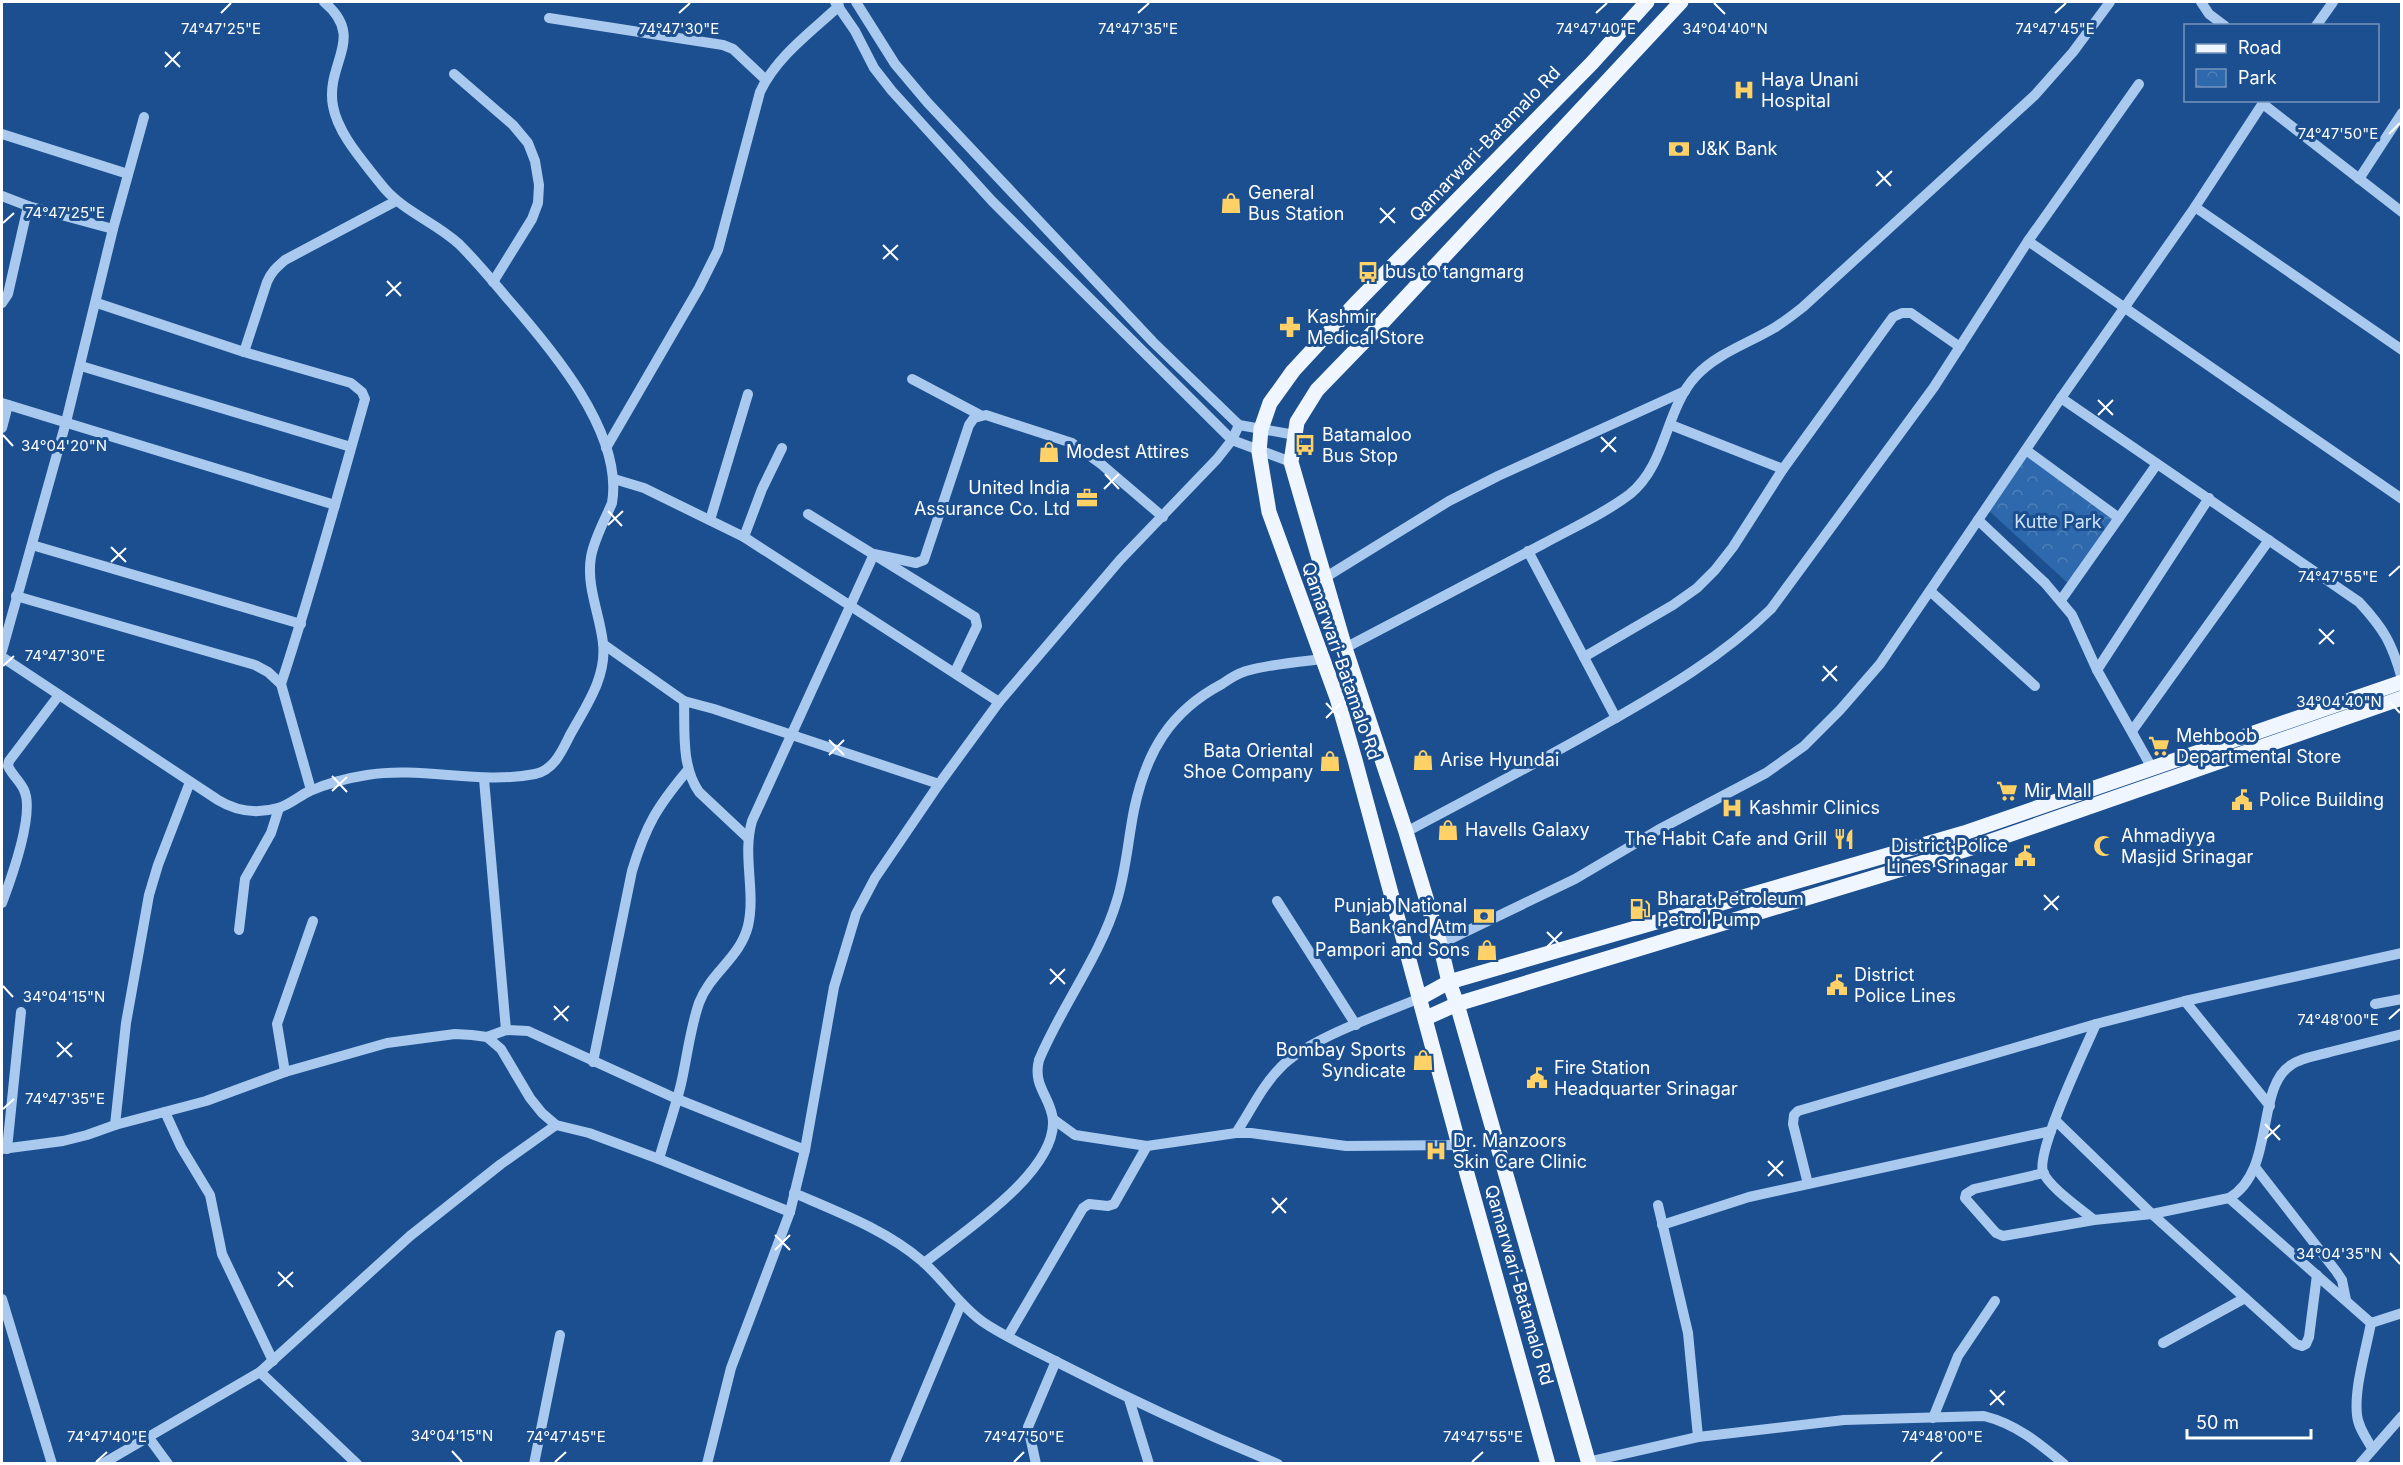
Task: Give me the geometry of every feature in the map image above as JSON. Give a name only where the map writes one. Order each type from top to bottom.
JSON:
[{"type":"main road","name":"Qamarwari-Batamalo Rd","points":[[1548,1464],[1343,719],[1269,512],[1259,452],[1261,429],[1270,403],[1293,371],[1363,296],[1592,63],[1647,2]]},
{"type":"main road","name":"Qamarwari-Batamalo Rd","points":[[1588,1463],[1440,945],[1406,832],[1345,648],[1291,462],[1297,422],[1317,390],[1681,2]]},
{"type":"main road","points":[[1420,998],[1449,982],[1964,832],[2402,681]]},
{"type":"main road","points":[[1426,1018],[1457,1004],[1971,848],[2402,698]]},
{"type":"street","points":[[2,657],[190,782],[232,808],[249,811],[279,808],[311,790],[343,780],[390,773],[484,779],[536,773],[548,768],[560,755],[597,685],[603,665],[603,644],[592,588],[591,557],[612,503],[614,479],[606,448],[595,421],[552,350],[458,243],[396,201],[381,185],[337,120],[331,90],[345,37],[341,21],[324,2]]},
{"type":"street","points":[[856,2],[895,64],[927,102],[1153,342],[1239,425],[1295,435]]},
{"type":"street","points":[[1345,648],[1528,552],[1631,493],[1645,479],[1685,391],[1697,375],[1713,362],[1775,327],[1803,307],[2035,95],[2073,51],[2110,2]]},
{"type":"street","points":[[2201,2],[2210,14],[2222,24]]},
{"type":"street","points":[[2317,24],[2333,2]]},
{"type":"street","points":[[606,448],[699,288],[718,250],[760,92],[766,80],[785,57],[837,4],[874,68],[892,91],[992,201],[1232,440],[1259,452],[1291,462]]},
{"type":"street","points":[[549,18],[723,45],[734,49],[766,80]]},
{"type":"street","points":[[454,74],[513,125],[528,143],[536,160],[539,185],[538,203],[532,219],[494,282]]},
{"type":"street","points":[[1406,832],[1658,694],[1749,631],[1771,609],[1920,406],[2028,241],[2139,84]]},
{"type":"street","points":[[1440,945],[1575,879],[1658,830],[1766,773],[1804,746],[1880,664],[2061,398],[2195,207],[2264,102],[2402,212]]},
{"type":"street","points":[[2359,179],[2402,113]]},
{"type":"street","points":[[2,651],[81,366],[113,229],[144,117]]},
{"type":"street","points":[[2,134],[128,174]]},
{"type":"street","points":[[2,196],[28,206],[113,229]]},
{"type":"street","points":[[244,352],[267,282],[277,267],[285,260],[396,201]]},
{"type":"street","points":[[2,303],[8,294],[28,206]]},
{"type":"street","points":[[2195,207],[2402,350]]},
{"type":"street","points":[[2028,241],[2402,499]]},
{"type":"street","points":[[97,303],[244,352],[357,386],[364,399],[301,624],[281,684]]},
{"type":"street","points":[[1584,657],[1673,605],[1697,588],[1715,570],[1733,547],[1783,469],[1893,317],[1902,313],[1911,313],[1960,347]]},
{"type":"street","points":[[81,366],[351,447]]},
{"type":"street","points":[[912,379],[980,415]]},
{"type":"street","points":[[1327,580],[1449,501],[1685,391]]},
{"type":"street","points":[[710,520],[748,394]]},
{"type":"street","points":[[2061,398],[2359,602],[2380,625],[2394,650],[2402,681]]},
{"type":"street","points":[[2,428],[5,404],[335,505]]},
{"type":"street","points":[[874,554],[916,563],[924,560],[969,425],[974,418],[980,415],[1072,443],[1101,464],[1162,517]]},
{"type":"street","points":[[707,1464],[731,1368],[790,1212],[806,1150],[834,987],[856,914],[875,878],[939,784],[999,702],[1120,560],[1232,440],[1239,425]]},
{"type":"street","points":[[1671,425],[1783,469]]},
{"type":"street","points":[[744,537],[762,489],[782,448]]},
{"type":"street","points":[[2026,450],[2119,518]]},
{"type":"street","points":[[2061,600],[2157,464]]},
{"type":"street","points":[[614,479],[644,488],[744,537],[999,702]]},
{"type":"street","points":[[2097,670],[2209,498]]},
{"type":"street","points":[[808,514],[975,617],[977,626],[955,672]]},
{"type":"street","points":[[1978,520],[2061,600],[2072,615],[2097,670],[2152,768]]},
{"type":"street","points":[[2132,731],[2269,540]]},
{"type":"street","points":[[32,545],[301,624]]},
{"type":"street","points":[[1528,552],[1616,718]]},
{"type":"street","points":[[659,1159],[677,1099],[699,1003],[712,980],[739,948],[748,924],[751,898],[748,838],[752,821],[874,554]]},
{"type":"street","points":[[1930,591],[2035,686]]},
{"type":"street","points":[[16,596],[255,664],[268,672],[281,684],[311,790]]},
{"type":"street","points":[[603,644],[684,701],[939,784]]},
{"type":"street","points":[[924,1263],[994,1208],[1026,1178],[1040,1161],[1051,1137],[1053,1119],[1038,1084],[1036,1070],[1109,923],[1118,899],[1134,808],[1148,760],[1161,735],[1185,709],[1209,690],[1243,672],[1272,665],[1323,659]]},
{"type":"street","points":[[2,903],[16,861],[26,806],[24,789],[8,766],[9,760],[59,695]]},
{"type":"street","points":[[684,701],[687,771],[699,792],[748,838]]},
{"type":"street","points":[[593,1062],[637,854],[648,824],[661,802],[687,771]]},
{"type":"street","points":[[484,779],[506,1030]]},
{"type":"street","points":[[115,1125],[126,1023],[149,895],[190,782]]},
{"type":"street","points":[[238,930],[245,879],[271,832],[279,808]]},
{"type":"street","points":[[1277,901],[1356,1025]]},
{"type":"street","points":[[285,1072],[277,1024],[313,921]]},
{"type":"street","points":[[1808,1184],[1793,1124],[1794,1114],[1798,1111],[2096,1024],[2185,1001],[2402,953]]},
{"type":"street","points":[[1236,1133],[1280,1067],[1295,1054],[1420,998]]},
{"type":"street","points":[[2375,1004],[2402,999]]},
{"type":"street","points":[[2185,1001],[2270,1106]]},
{"type":"street","points":[[21,1012],[4,1149],[63,1141],[165,1113],[285,1072],[387,1043],[455,1034],[487,1037],[506,1030],[528,1031],[677,1099],[806,1150]]},
{"type":"street","points":[[2094,1220],[2043,1173],[2043,1156],[2050,1131],[2096,1024]]},
{"type":"street","points":[[2043,1173],[1974,1189],[1966,1194],[1965,1198],[1996,1233],[2003,1236],[2094,1220],[2152,1214],[2229,1198],[2240,1192],[2255,1167],[2270,1106],[2280,1078],[2292,1064],[2302,1059],[2402,1034]]},
{"type":"street","points":[[487,1037],[501,1049],[536,1105],[556,1125],[589,1133],[659,1159],[790,1212]]},
{"type":"street","points":[[165,1113],[181,1147],[210,1195],[222,1254],[273,1361]]},
{"type":"street","points":[[1053,1119],[1075,1135],[1147,1146],[1236,1133],[1346,1146],[1459,1145]]},
{"type":"street","points":[[2055,1120],[2152,1214],[2296,1344],[2302,1346],[2306,1344],[2309,1337],[2317,1275]]},
{"type":"street","points":[[102,1464],[260,1372],[437,1214],[556,1125]]},
{"type":"street","points":[[1662,1225],[1749,1197],[2050,1131]]},
{"type":"street","points":[[1008,1336],[1083,1208],[1089,1204],[1108,1206],[1114,1204],[1147,1146]]},
{"type":"street","points":[[2255,1167],[2336,1271],[2342,1280],[2346,1300]]},
{"type":"street","points":[[794,1193],[888,1238],[924,1263],[961,1304],[983,1322],[1008,1336],[1129,1399],[1278,1464]]},
{"type":"street","points":[[2229,1198],[2371,1323]]},
{"type":"street","points":[[1658,1204],[1688,1333],[1698,1437]]},
{"type":"street","points":[[2163,1343],[2245,1298]]},
{"type":"street","points":[[2,1299],[52,1464]]},
{"type":"street","points":[[1932,1418],[1958,1356],[1995,1301]]},
{"type":"street","points":[[894,1464],[961,1304]]},
{"type":"street","points":[[2371,1323],[2402,1313]]},
{"type":"street","points":[[2371,1323],[2357,1396],[2357,1416],[2372,1448]]},
{"type":"street","points":[[534,1464],[560,1335]]},
{"type":"street","points":[[1035,1464],[1028,1427],[1056,1361]]},
{"type":"street","points":[[260,1372],[357,1464]]},
{"type":"street","points":[[1129,1399],[1149,1464]]},
{"type":"street","points":[[1588,1463],[1698,1437],[1844,1420],[1984,1416],[2002,1420],[2020,1429],[2064,1464]]},
{"type":"street","points":[[2360,1464],[2402,1416]]},
{"type":"street","points":[[149,1438],[168,1464]]},
{"type":"green space","name":"Kutte Park","points":[[2026,450],[2119,518],[2071,586],[1986,508]]},
{"type":"place","name":"Haya Unani Hospital","points":[[1744,90]]},
{"type":"place","name":"J&K Bank","points":[[1679,149]]},
{"type":"place","name":"General Bus Station","points":[[1231,203]]},
{"type":"place","name":"bus to tangmarg","points":[[1368,272]]},
{"type":"place","name":"Kashmir Medical Store","points":[[1290,327]]},
{"type":"place","name":"Batamaloo Bus Stop","points":[[1305,445]]},
{"type":"place","name":"Modest Attires","points":[[1049,452]]},
{"type":"place","name":"United India Assurance Co. Ltd","points":[[1087,498]]},
{"type":"place","name":"Mehboob Departmental Store","points":[[2159,746]]},
{"type":"place","name":"Arise Hyundai","points":[[1423,760]]},
{"type":"place","name":"Bata Oriental Shoe Company","points":[[1330,761]]},
{"type":"place","name":"Mir Mall","points":[[2007,791]]},
{"type":"place","name":"Police Building","points":[[2242,800]]},
{"type":"place","name":"Kashmir Clinics","points":[[1732,808]]},
{"type":"place","name":"Havells Galaxy","points":[[1448,830]]},
{"type":"place","name":"The Habit Cafe and Grill","points":[[1844,839]]},
{"type":"place","name":"Ahmadiyya Masjid Srinagar","points":[[2104,846]]},
{"type":"place","name":"District Police Lines Srinagar","points":[[2025,856]]},
{"type":"place","name":"Bharat Petroleum Petrol Pump","points":[[1640,909]]},
{"type":"place","name":"Punjab National Bank and Atm","points":[[1484,916]]},
{"type":"place","name":"Pampori and Sons","points":[[1487,950]]},
{"type":"place","name":"District Police Lines","points":[[1837,985]]},
{"type":"place","name":"Bombay Sports Syndicate","points":[[1423,1060]]},
{"type":"place","name":"Fire Station Headquarter Srinagar","points":[[1537,1078]]},
{"type":"place","name":"Dr. Manzoors Skin Care Clinic","points":[[1436,1151]]}]
